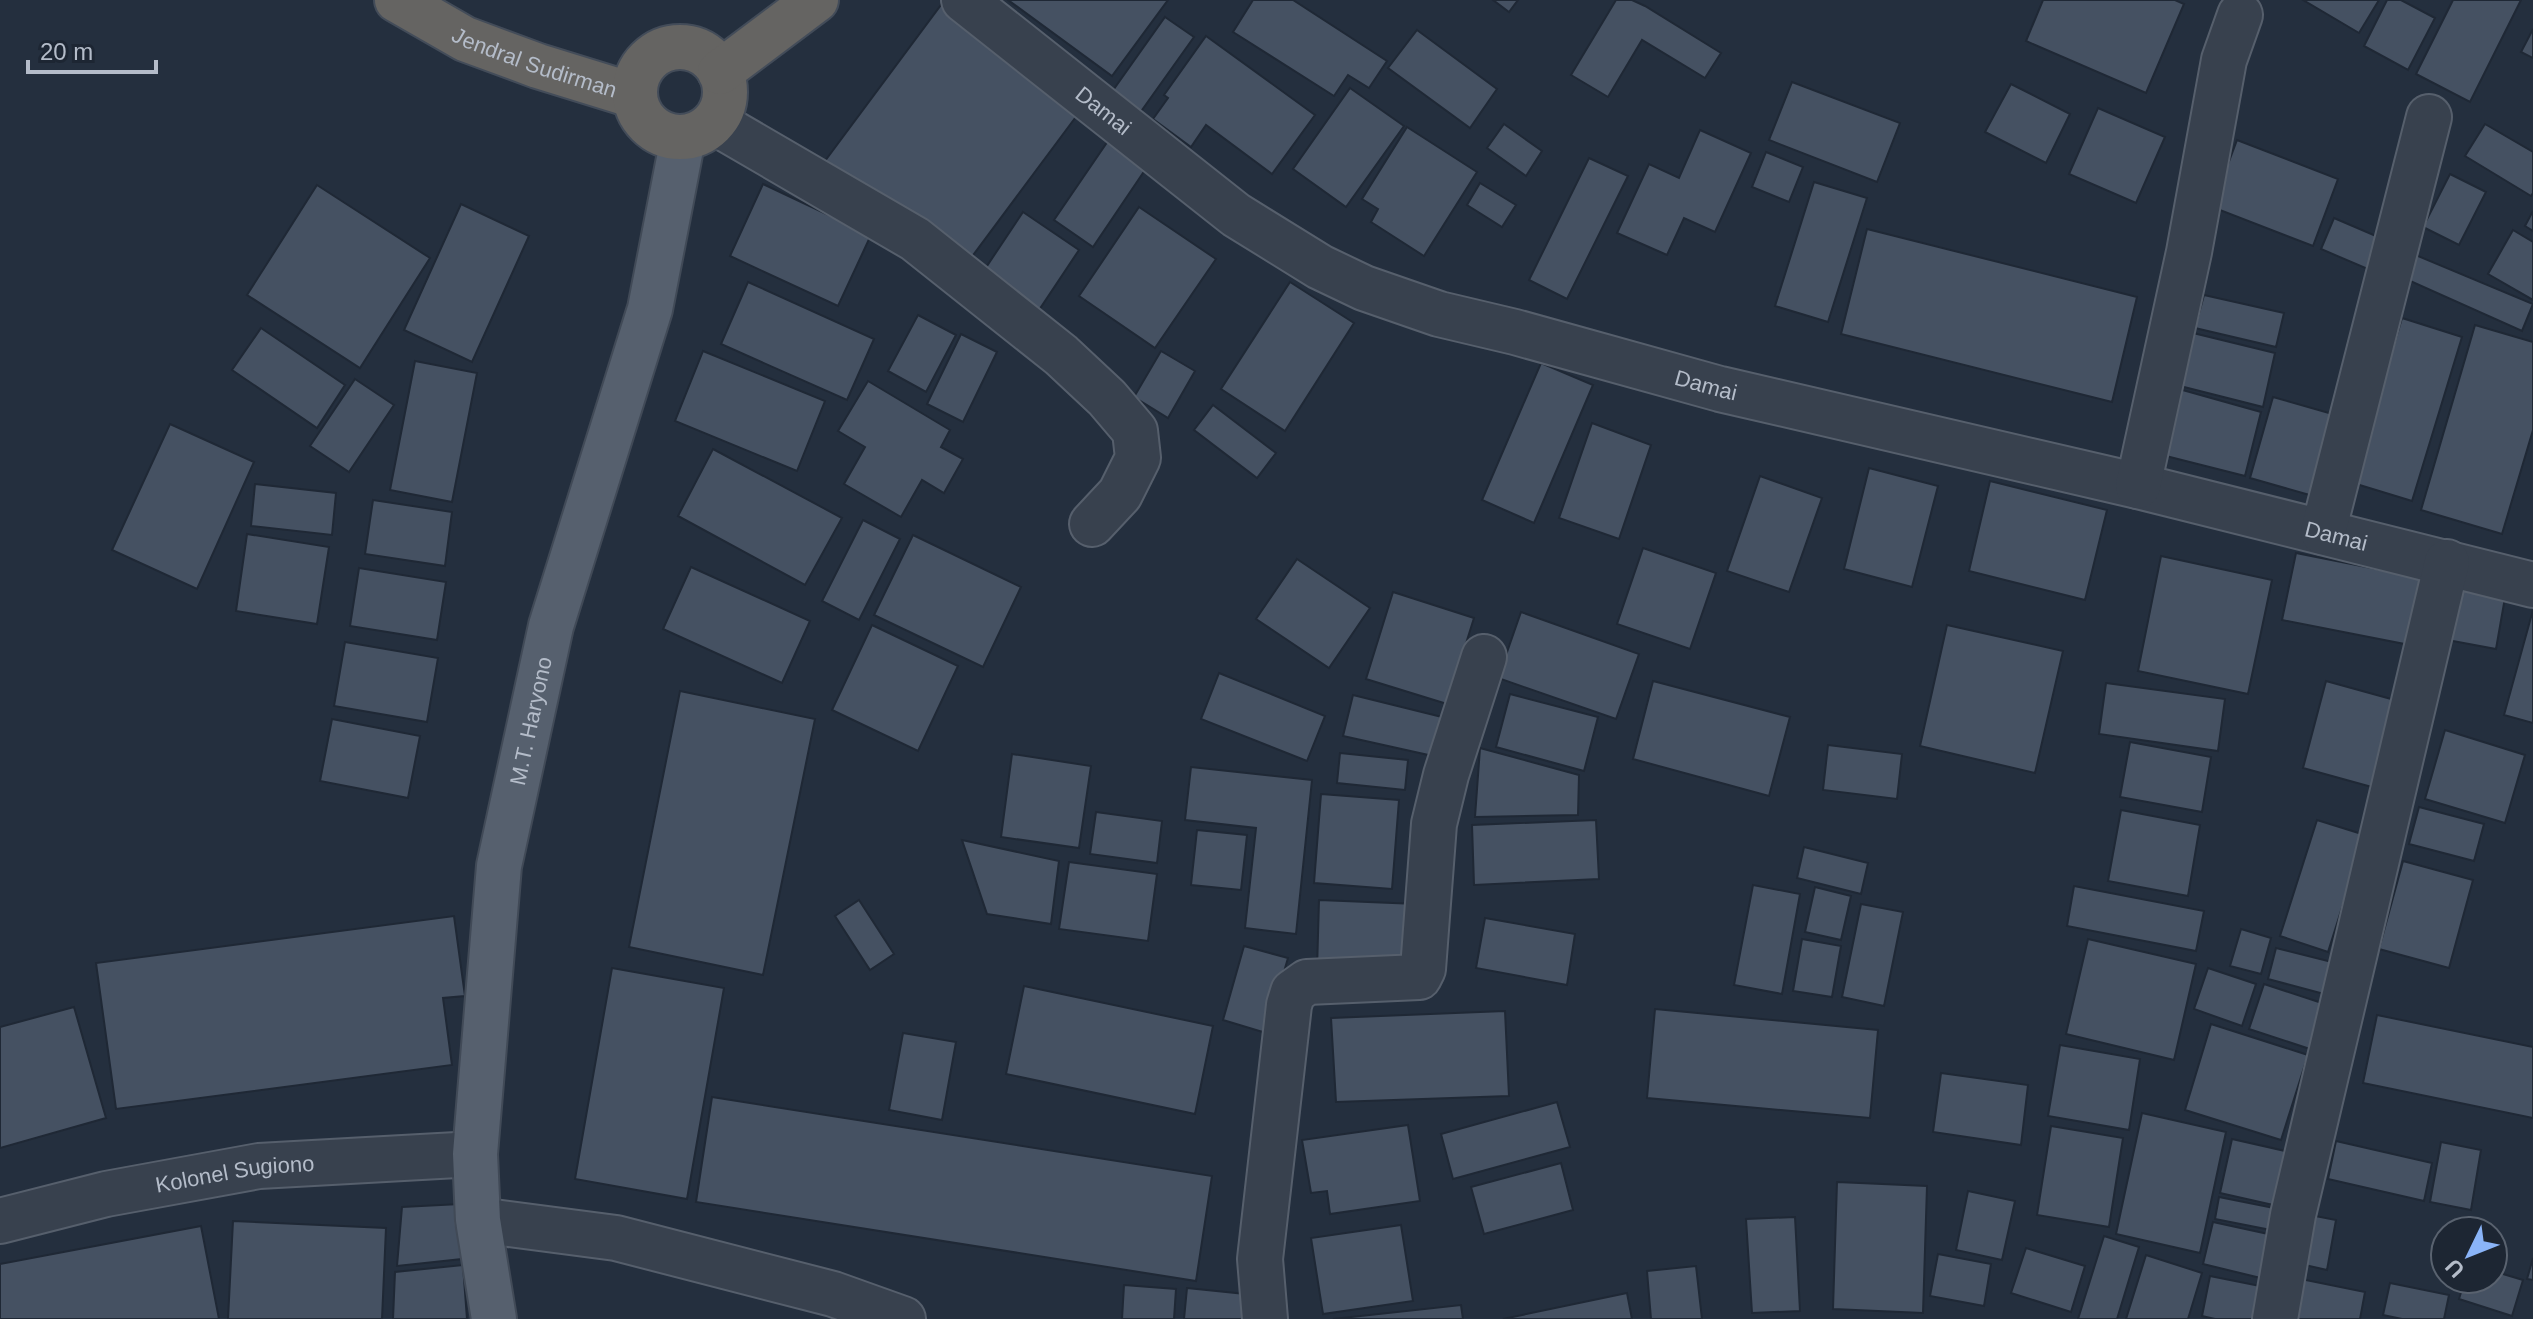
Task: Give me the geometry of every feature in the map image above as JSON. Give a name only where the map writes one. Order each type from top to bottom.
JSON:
[{"type":"highway","name":"Jendral Sudirman","points":[[397,0],[465,39],[635,96]]},
{"type":"highway","points":[[720,72],[816,0]]},
{"type":"highway","points":[[676,47],[694,50],[709,58],[720,72],[725,89],[723,107],[699,130],[666,136],[651,127],[640,113],[635,96],[637,78],[645,63],[659,52],[676,47]]},
{"type":"main road","name":"M.T. Haryono","points":[[494,1319],[478,1220],[475,1154],[499,866],[551,626],[650,309],[699,130]]},
{"type":"street","name":"Damai","points":[[964,0],[1236,215],[1320,267],[1364,288],[1439,314],[1720,389],[2138,486],[2533,585]]},
{"type":"street","points":[[2138,486],[2189,252],[2234,5]]},
{"type":"street","points":[[2323,532],[2429,117]]},
{"type":"street","points":[[699,130],[915,239],[1061,355],[1107,398],[1135,431],[1138,458],[1120,494],[1092,524]]},
{"type":"street","points":[[2275,1319],[2293,1215],[2447,562]]},
{"type":"street","points":[[1265,1319],[1260,1259],[1293,992],[1307,982],[1419,977],[1423,969],[1434,824],[1446,775],[1484,657]]},
{"type":"street","name":"Kolonel Sugiono","points":[[0,1221],[106,1194],[259,1166],[475,1154]]},
{"type":"street","points":[[478,1220],[616,1238],[833,1294],[903,1319]]},
{"type":"building","points":[[1008,0],[1168,0],[1112,76]]},
{"type":"building","points":[[1253,0],[1293,0],[1387,61],[1369,88],[1348,75],[1334,96],[1233,32]]},
{"type":"building","points":[[1493,0],[1518,0],[1509,12]]},
{"type":"building","points":[[1616,0],[1632,0],[1645,6],[1721,53],[1705,78],[1642,40],[1608,97],[1571,75]]},
{"type":"building","points":[[2043,0],[2175,0],[2184,4],[2146,93],[2026,41]]},
{"type":"building","points":[[2303,0],[2379,0],[2359,33]]},
{"type":"building","points":[[2387,0],[2401,0],[2435,18],[2408,70],[2364,46]]},
{"type":"building","points":[[2453,0],[2521,0],[2470,102],[2416,74]]},
{"type":"building","points":[[941,5],[1081,110],[965,266],[825,161]]},
{"type":"building","points":[[1165,17],[1194,37],[1137,117],[1109,96]]},
{"type":"building","points":[[2533,29],[2533,58],[2521,52]]},
{"type":"building","points":[[1417,30],[1497,89],[1470,128],[1388,68]]},
{"type":"building","points":[[1206,36],[1315,115],[1272,174],[1206,125],[1191,147],[1153,119],[1168,98],[1164,95]]},
{"type":"building","points":[[1792,82],[1900,123],[1877,182],[1769,140]]},
{"type":"building","points":[[2011,84],[2070,114],[2046,163],[1985,132]]},
{"type":"building","points":[[1350,88],[1404,126],[1346,207],[1293,169]]},
{"type":"building","points":[[2098,108],[2165,137],[2136,203],[2069,174]]},
{"type":"building","points":[[1504,124],[1542,151],[1526,176],[1487,148]]},
{"type":"building","points":[[2485,124],[2533,152],[2531,196],[2465,156]]},
{"type":"building","points":[[1407,127],[1477,172],[1424,256],[1371,222],[1378,209],[1362,199]]},
{"type":"building","points":[[1700,130],[1751,153],[1715,232],[1684,218],[1667,255],[1617,233],[1649,164],[1679,178]]},
{"type":"building","points":[[2237,140],[2338,179],[2313,246],[2212,207]]},
{"type":"building","points":[[1108,141],[1147,167],[1093,247],[1054,220]]},
{"type":"building","points":[[1766,152],[1803,167],[1789,202],[1752,187]]},
{"type":"building","points":[[1589,158],[1628,176],[1567,299],[1529,280]]},
{"type":"building","points":[[2450,174],[2486,192],[2459,245],[2423,227]]},
{"type":"building","points":[[1814,182],[1867,198],[1828,322],[1775,306]]},
{"type":"building","points":[[1480,183],[1516,205],[1502,227],[1467,205]]},
{"type":"building","points":[[763,184],[871,235],[838,306],[730,256]]},
{"type":"building","points":[[317,185],[430,258],[360,368],[247,295]]},
{"type":"building","points":[[461,204],[529,236],[472,362],[404,330]]},
{"type":"building","points":[[1139,207],[1216,259],[1155,348],[1079,296]]},
{"type":"building","points":[[2533,211],[2533,231],[2525,226]]},
{"type":"building","points":[[1023,212],[1079,250],[1035,316],[979,278]]},
{"type":"building","points":[[2334,218],[2390,242],[2377,273],[2321,249]]},
{"type":"building","points":[[1867,229],[2137,297],[2112,402],[1841,334]]},
{"type":"building","points":[[2513,230],[2533,242],[2533,300],[2488,274]]},
{"type":"building","points":[[2406,251],[2533,304],[2522,331],[2399,276]]},
{"type":"building","points":[[748,282],[874,339],[847,400],[721,344]]},
{"type":"building","points":[[1290,282],[1354,323],[1285,431],[1221,389]]},
{"type":"building","points":[[2204,295],[2284,313],[2276,347],[2195,328]]},
{"type":"building","points":[[918,315],[956,335],[926,392],[888,371]]},
{"type":"building","points":[[2402,318],[2462,337],[2412,501],[2353,483]]},
{"type":"building","points":[[2475,325],[2533,342],[2533,430],[2502,534],[2421,510]]},
{"type":"building","points":[[261,328],[345,385],[317,428],[232,370]]},
{"type":"building","points":[[2193,333],[2275,353],[2263,407],[2180,386]]},
{"type":"building","points":[[961,334],[997,352],[963,422],[927,404]]},
{"type":"building","points":[[703,351],[825,401],[797,471],[675,421]]},
{"type":"building","points":[[1161,351],[1195,371],[1168,418],[1134,397]]},
{"type":"building","points":[[415,361],[477,373],[452,502],[390,490]]},
{"type":"building","points":[[1541,363],[1593,385],[1534,523],[1482,500]]},
{"type":"building","points":[[355,379],[394,405],[349,472],[310,446]]},
{"type":"building","points":[[868,381],[950,430],[941,447],[963,459],[944,493],[922,480],[901,517],[844,484],[865,447],[838,431]]},
{"type":"building","points":[[2179,389],[2261,412],[2245,476],[2162,455]]},
{"type":"building","points":[[2273,397],[2336,415],[2313,496],[2250,478]]},
{"type":"building","points":[[1213,405],[1276,453],[1257,478],[1194,430]]},
{"type":"building","points":[[1592,423],[1651,445],[1619,539],[1559,518]]},
{"type":"building","points":[[170,424],[254,462],[197,589],[112,550]]},
{"type":"building","points":[[713,449],[842,518],[805,585],[678,516]]},
{"type":"building","points":[[1869,468],[1938,486],[1912,587],[1844,569]]},
{"type":"building","points":[[1760,476],[1822,498],[1789,592],[1727,571]]},
{"type":"building","points":[[1990,481],[2107,510],[2085,600],[1969,571]]},
{"type":"building","points":[[255,484],[336,493],[332,535],[251,526]]},
{"type":"building","points":[[373,500],[452,512],[445,566],[365,554]]},
{"type":"building","points":[[863,520],[900,539],[859,620],[822,601]]},
{"type":"building","points":[[247,534],[329,547],[317,624],[236,611]]},
{"type":"building","points":[[913,535],[1021,587],[983,667],[874,615]]},
{"type":"building","points":[[1643,548],[1716,573],[1690,649],[1617,624]]},
{"type":"building","points":[[2296,553],[2432,580],[2420,647],[2282,620]]},
{"type":"building","points":[[2161,556],[2272,580],[2248,694],[2138,671]]},
{"type":"building","points":[[1297,559],[1370,608],[1329,668],[1256,619]]},
{"type":"building","points":[[691,567],[810,621],[782,683],[663,629]]},
{"type":"building","points":[[359,568],[446,582],[437,640],[350,626]]},
{"type":"building","points":[[2453,582],[2506,592],[2496,649],[2442,639]]},
{"type":"building","points":[[1393,592],[1474,618],[1447,704],[1366,679]]},
{"type":"building","points":[[2533,610],[2533,723],[2504,715]]},
{"type":"building","points":[[1521,612],[1639,654],[1616,719],[1498,678]]},
{"type":"building","points":[[872,625],[958,666],[918,751],[832,710]]},
{"type":"building","points":[[1947,625],[2063,651],[2035,773],[1920,746]]},
{"type":"building","points":[[345,642],[438,658],[427,722],[334,706]]},
{"type":"building","points":[[1219,673],[1325,716],[1307,761],[1201,719]]},
{"type":"building","points":[[1653,681],[1790,717],[1769,796],[1633,759]]},
{"type":"building","points":[[2326,681],[2402,702],[2379,789],[2303,768]]},
{"type":"building","points":[[2106,683],[2225,699],[2218,751],[2099,734]]},
{"type":"building","points":[[680,691],[815,719],[763,975],[629,947]]},
{"type":"building","points":[[1510,694],[1598,717],[1584,771],[1496,747]]},
{"type":"building","points":[[1353,695],[1442,717],[1433,756],[1343,736]]},
{"type":"building","points":[[332,719],[420,736],[408,798],[320,781]]},
{"type":"building","points":[[2445,730],[2525,755],[2505,823],[2425,799]]},
{"type":"building","points":[[2130,742],[2211,757],[2202,812],[2120,797]]},
{"type":"building","points":[[1828,745],[1902,754],[1897,799],[1823,790]]},
{"type":"building","points":[[1480,748],[1579,775],[1578,815],[1475,817]]},
{"type":"building","points":[[1340,753],[1408,760],[1405,790],[1337,783]]},
{"type":"building","points":[[1012,754],[1091,766],[1079,848],[1001,837]]},
{"type":"building","points":[[1191,767],[1312,780],[1296,934],[1245,928],[1256,828],[1185,820]]},
{"type":"building","points":[[1321,794],[1399,800],[1392,889],[1314,883]]},
{"type":"building","points":[[2419,807],[2484,824],[2474,861],[2409,844]]},
{"type":"building","points":[[2121,810],[2200,825],[2188,896],[2108,881]]},
{"type":"building","points":[[1096,812],[1162,821],[1157,863],[1090,854]]},
{"type":"building","points":[[1596,820],[1599,879],[1474,885],[1472,825]]},
{"type":"building","points":[[2317,820],[2365,835],[2328,952],[2280,936]]},
{"type":"building","points":[[1197,830],[1247,835],[1241,890],[1191,885]]},
{"type":"building","points":[[962,840],[1059,861],[1051,924],[987,914]]},
{"type":"building","points":[[1804,847],[1868,863],[1861,894],[1797,878]]},
{"type":"building","points":[[2403,861],[2473,880],[2449,968],[2379,949]]},
{"type":"building","points":[[1069,862],[1157,874],[1148,941],[1059,929]]},
{"type":"building","points":[[1753,885],[1800,894],[1782,994],[1734,985]]},
{"type":"building","points":[[2074,886],[2204,911],[2196,951],[2067,926]]},
{"type":"building","points":[[1815,887],[1851,896],[1841,940],[1805,932]]},
{"type":"building","points":[[859,900],[894,954],[870,970],[835,916]]},
{"type":"building","points":[[1319,900],[1417,904],[1415,973],[1317,970]]},
{"type":"building","points":[[1861,904],[1903,912],[1884,1006],[1842,997]]},
{"type":"building","points":[[454,916],[465,996],[443,998],[452,1065],[116,1109],[96,963]]},
{"type":"building","points":[[1485,918],[1575,934],[1567,985],[1476,968]]},
{"type":"building","points":[[2241,929],[2271,938],[2261,974],[2230,966]]},
{"type":"building","points":[[1802,939],[1841,946],[1832,997],[1793,991]]},
{"type":"building","points":[[2088,939],[2196,964],[2174,1060],[2066,1034]]},
{"type":"building","points":[[1244,946],[1288,958],[1266,1033],[1223,1020]]},
{"type":"building","points":[[2276,948],[2332,962],[2324,994],[2268,979]]},
{"type":"building","points":[[612,968],[724,988],[687,1199],[575,1179]]},
{"type":"building","points":[[2208,968],[2256,984],[2242,1026],[2194,1009]]},
{"type":"building","points":[[2264,984],[2331,1006],[2316,1051],[2249,1029]]},
{"type":"building","points":[[1024,986],[1213,1026],[1195,1114],[1006,1074]]},
{"type":"building","points":[[74,1007],[106,1118],[0,1148],[0,1027]]},
{"type":"building","points":[[1655,1009],[1878,1030],[1870,1118],[1647,1098]]},
{"type":"building","points":[[1505,1011],[1509,1096],[1336,1102],[1331,1018]]},
{"type":"building","points":[[2377,1015],[2533,1047],[2533,1118],[2363,1083]]},
{"type":"building","points":[[2211,1024],[2308,1055],[2281,1140],[2185,1110]]},
{"type":"building","points":[[903,1033],[956,1042],[942,1120],[889,1110]]},
{"type":"building","points":[[2060,1045],[2140,1059],[2129,1130],[2048,1116]]},
{"type":"building","points":[[1941,1073],[2028,1085],[2021,1145],[1933,1132]]},
{"type":"building","points":[[712,1097],[1212,1176],[1196,1281],[696,1202]]},
{"type":"building","points":[[1557,1102],[1570,1147],[1453,1179],[1441,1134]]},
{"type":"building","points":[[2142,1113],[2226,1132],[2200,1253],[2116,1234]]},
{"type":"building","points":[[1408,1125],[1420,1201],[1330,1214],[1327,1191],[1311,1193],[1302,1140]]},
{"type":"building","points":[[2051,1126],[2123,1138],[2109,1227],[2037,1215]]},
{"type":"building","points":[[2232,1139],[2294,1153],[2282,1207],[2220,1193]]},
{"type":"building","points":[[2336,1141],[2432,1163],[2424,1201],[2328,1179]]},
{"type":"building","points":[[2441,1142],[2481,1150],[2471,1210],[2430,1202]]},
{"type":"building","points":[[1561,1163],[1573,1210],[1484,1234],[1471,1187]]},
{"type":"building","points":[[1837,1182],[1927,1186],[1923,1313],[1833,1309]]},
{"type":"building","points":[[1968,1191],[2015,1201],[2002,1260],[1956,1250]]},
{"type":"building","points":[[2219,1197],[2284,1210],[2281,1232],[2215,1219]]},
{"type":"building","points":[[460,1204],[462,1259],[397,1266],[402,1207]]},
{"type":"building","points":[[2305,1214],[2336,1220],[2327,1270],[2296,1263]]},
{"type":"building","points":[[1795,1217],[1800,1311],[1752,1313],[1746,1219]]},
{"type":"building","points":[[233,1221],[386,1228],[382,1319],[228,1319]]},
{"type":"building","points":[[2213,1222],[2282,1237],[2273,1281],[2203,1264]]},
{"type":"building","points":[[1401,1225],[1413,1301],[1323,1314],[1311,1238]]},
{"type":"building","points":[[201,1226],[219,1319],[0,1319],[0,1264]]},
{"type":"building","points":[[2104,1236],[2139,1247],[2117,1319],[2078,1319]]},
{"type":"building","points":[[2026,1248],[2085,1266],[2071,1312],[2011,1293]]},
{"type":"building","points":[[1938,1254],[1991,1264],[1984,1306],[1930,1296]]},
{"type":"building","points":[[2146,1255],[2202,1273],[2188,1319],[2126,1319]]},
{"type":"building","points":[[2533,1258],[2533,1280],[2527,1279]]},
{"type":"building","points":[[463,1265],[467,1319],[393,1319],[395,1272]]},
{"type":"building","points":[[1696,1266],[1702,1319],[1651,1319],[1647,1271]]},
{"type":"building","points":[[2210,1276],[2270,1288],[2263,1319],[2202,1316]]},
{"type":"building","points":[[2509,1276],[2523,1280],[2512,1316],[2459,1299],[2460,1295],[2509,1295]]},
{"type":"building","points":[[2296,1278],[2365,1292],[2360,1319],[2288,1319]]},
{"type":"building","points":[[2390,1283],[2429,1291],[2429,1295],[2449,1295],[2444,1319],[2402,1319],[2383,1315]]},
{"type":"building","points":[[1124,1285],[1176,1289],[1174,1319],[1122,1319]]},
{"type":"building","points":[[1187,1288],[1255,1295],[1252,1319],[1184,1319]]},
{"type":"building","points":[[1627,1293],[1632,1319],[1503,1319]]},
{"type":"building","points":[[1461,1305],[1463,1319],[1333,1319]]}]
